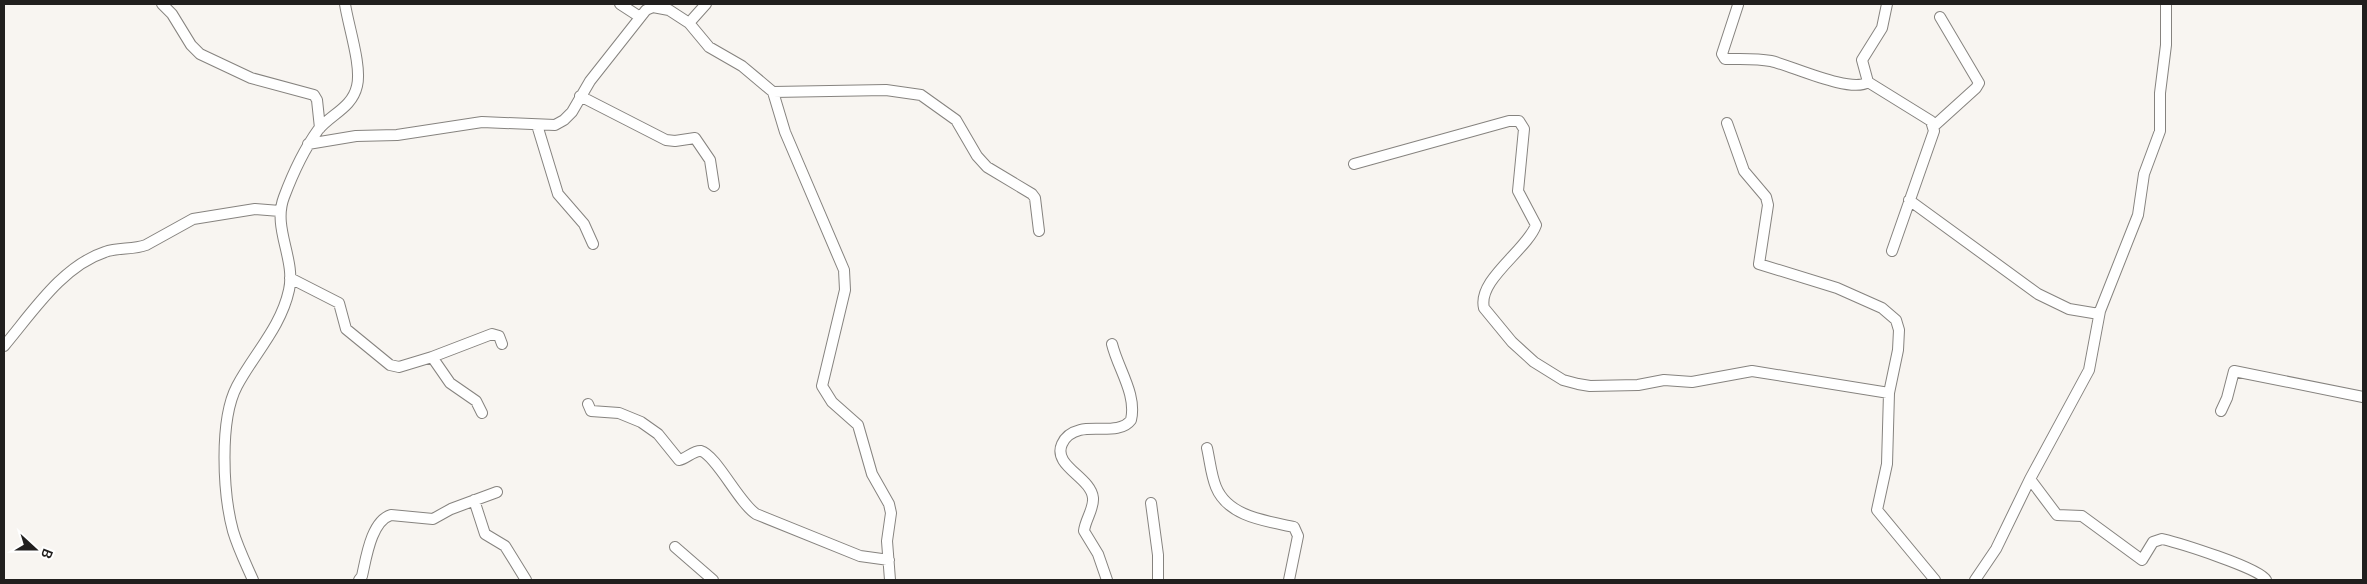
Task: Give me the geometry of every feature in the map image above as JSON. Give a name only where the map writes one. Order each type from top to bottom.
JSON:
[{"type":"street","points":[[162,4],[171,8],[191,45],[200,54],[259,81],[314,95],[317,100],[320,128]]},
{"type":"street","points":[[253,580],[232,529],[224,447],[233,395],[268,339],[287,298],[290,278],[280,211],[308,144],[320,128],[343,109],[353,97],[358,85],[358,72],[345,4]]},
{"type":"street","points":[[620,4],[640,17]]},
{"type":"street","points":[[689,24],[706,4]]},
{"type":"street","points":[[1886,4],[1882,28],[1862,60],[1868,82],[1931,122],[1934,126],[1934,131],[1892,251]]},
{"type":"street","points":[[1976,580],[1996,549],[2030,479],[2090,370],[2099,314],[2138,215],[2144,174],[2160,131],[2160,93],[2165,51],[2166,4]]},
{"type":"street","points":[[1738,5],[1722,54],[1724,59],[1768,60],[1812,76],[1852,83],[1864,84],[1868,82]]},
{"type":"street","points":[[308,144],[356,136],[397,135],[482,122],[555,125],[572,112],[590,81],[623,42],[646,10],[653,7],[662,7],[689,24],[709,47],[742,66],[773,92],[785,132],[844,270],[845,290],[822,386],[832,402],[858,425],[872,474],[889,504],[891,513],[887,541],[890,580]]},
{"type":"street","points":[[1934,126],[1976,88],[1979,82],[1940,16]]},
{"type":"street","points":[[773,92],[886,90],[921,94],[956,120],[977,156],[987,167],[1032,194],[1035,198],[1039,231]]},
{"type":"street","points":[[580,96],[666,140],[675,141],[695,138],[698,140],[710,160],[714,186]]},
{"type":"street","points":[[1354,164],[1509,121],[1520,121],[1523,124],[1518,191],[1536,224],[1528,241],[1498,274],[1485,294],[1484,308],[1512,342],[1534,362],[1563,380],[1590,386],[1638,384],[1664,380],[1692,382],[1752,371],[1890,393]]},
{"type":"street","points":[[1727,123],[1744,171],[1766,197],[1768,205],[1759,264],[1837,288],[1882,308],[1896,320],[1899,330],[1898,358],[1890,393],[1887,464],[1877,510],[1936,580]]},
{"type":"street","points":[[537,125],[558,194],[584,224],[593,244]]},
{"type":"street","points":[[1909,200],[2038,294],[2069,309],[2099,314]]},
{"type":"street","points":[[4,346],[64,276],[88,258],[106,251],[131,249],[146,245],[193,219],[255,209],[280,211]]},
{"type":"street","points":[[290,278],[339,304],[346,329],[390,365],[399,367],[432,357],[469,341],[492,334],[499,336],[502,344]]},
{"type":"street","points":[[1107,580],[1098,554],[1084,531],[1092,506],[1090,490],[1064,461],[1060,449],[1068,435],[1076,431],[1123,427],[1131,420],[1133,414],[1128,382],[1119,367],[1112,344]]},
{"type":"street","points":[[432,357],[450,382],[476,401],[482,413]]},
{"type":"street","points":[[2220,411],[2227,398],[2234,371],[2363,397]]},
{"type":"street","points":[[588,404],[592,411],[619,413],[650,427],[679,460],[697,451],[705,454],[729,481],[742,502],[756,514],[860,556],[889,560]]},
{"type":"street","points":[[1207,448],[1216,488],[1236,511],[1251,517],[1294,527],[1297,531],[1298,536],[1288,580]]},
{"type":"street","points":[[2030,479],[2057,515],[2082,516],[2142,560],[2153,542],[2162,538],[2190,546],[2244,567],[2261,574],[2266,580]]},
{"type":"street","points":[[359,580],[362,576],[369,545],[382,519],[391,516],[433,519],[474,500],[497,492]]},
{"type":"street","points":[[474,500],[485,534],[505,546],[526,580]]},
{"type":"street","points":[[1151,502],[1158,555],[1158,580]]},
{"type":"street","points":[[675,547],[713,580]]}]
